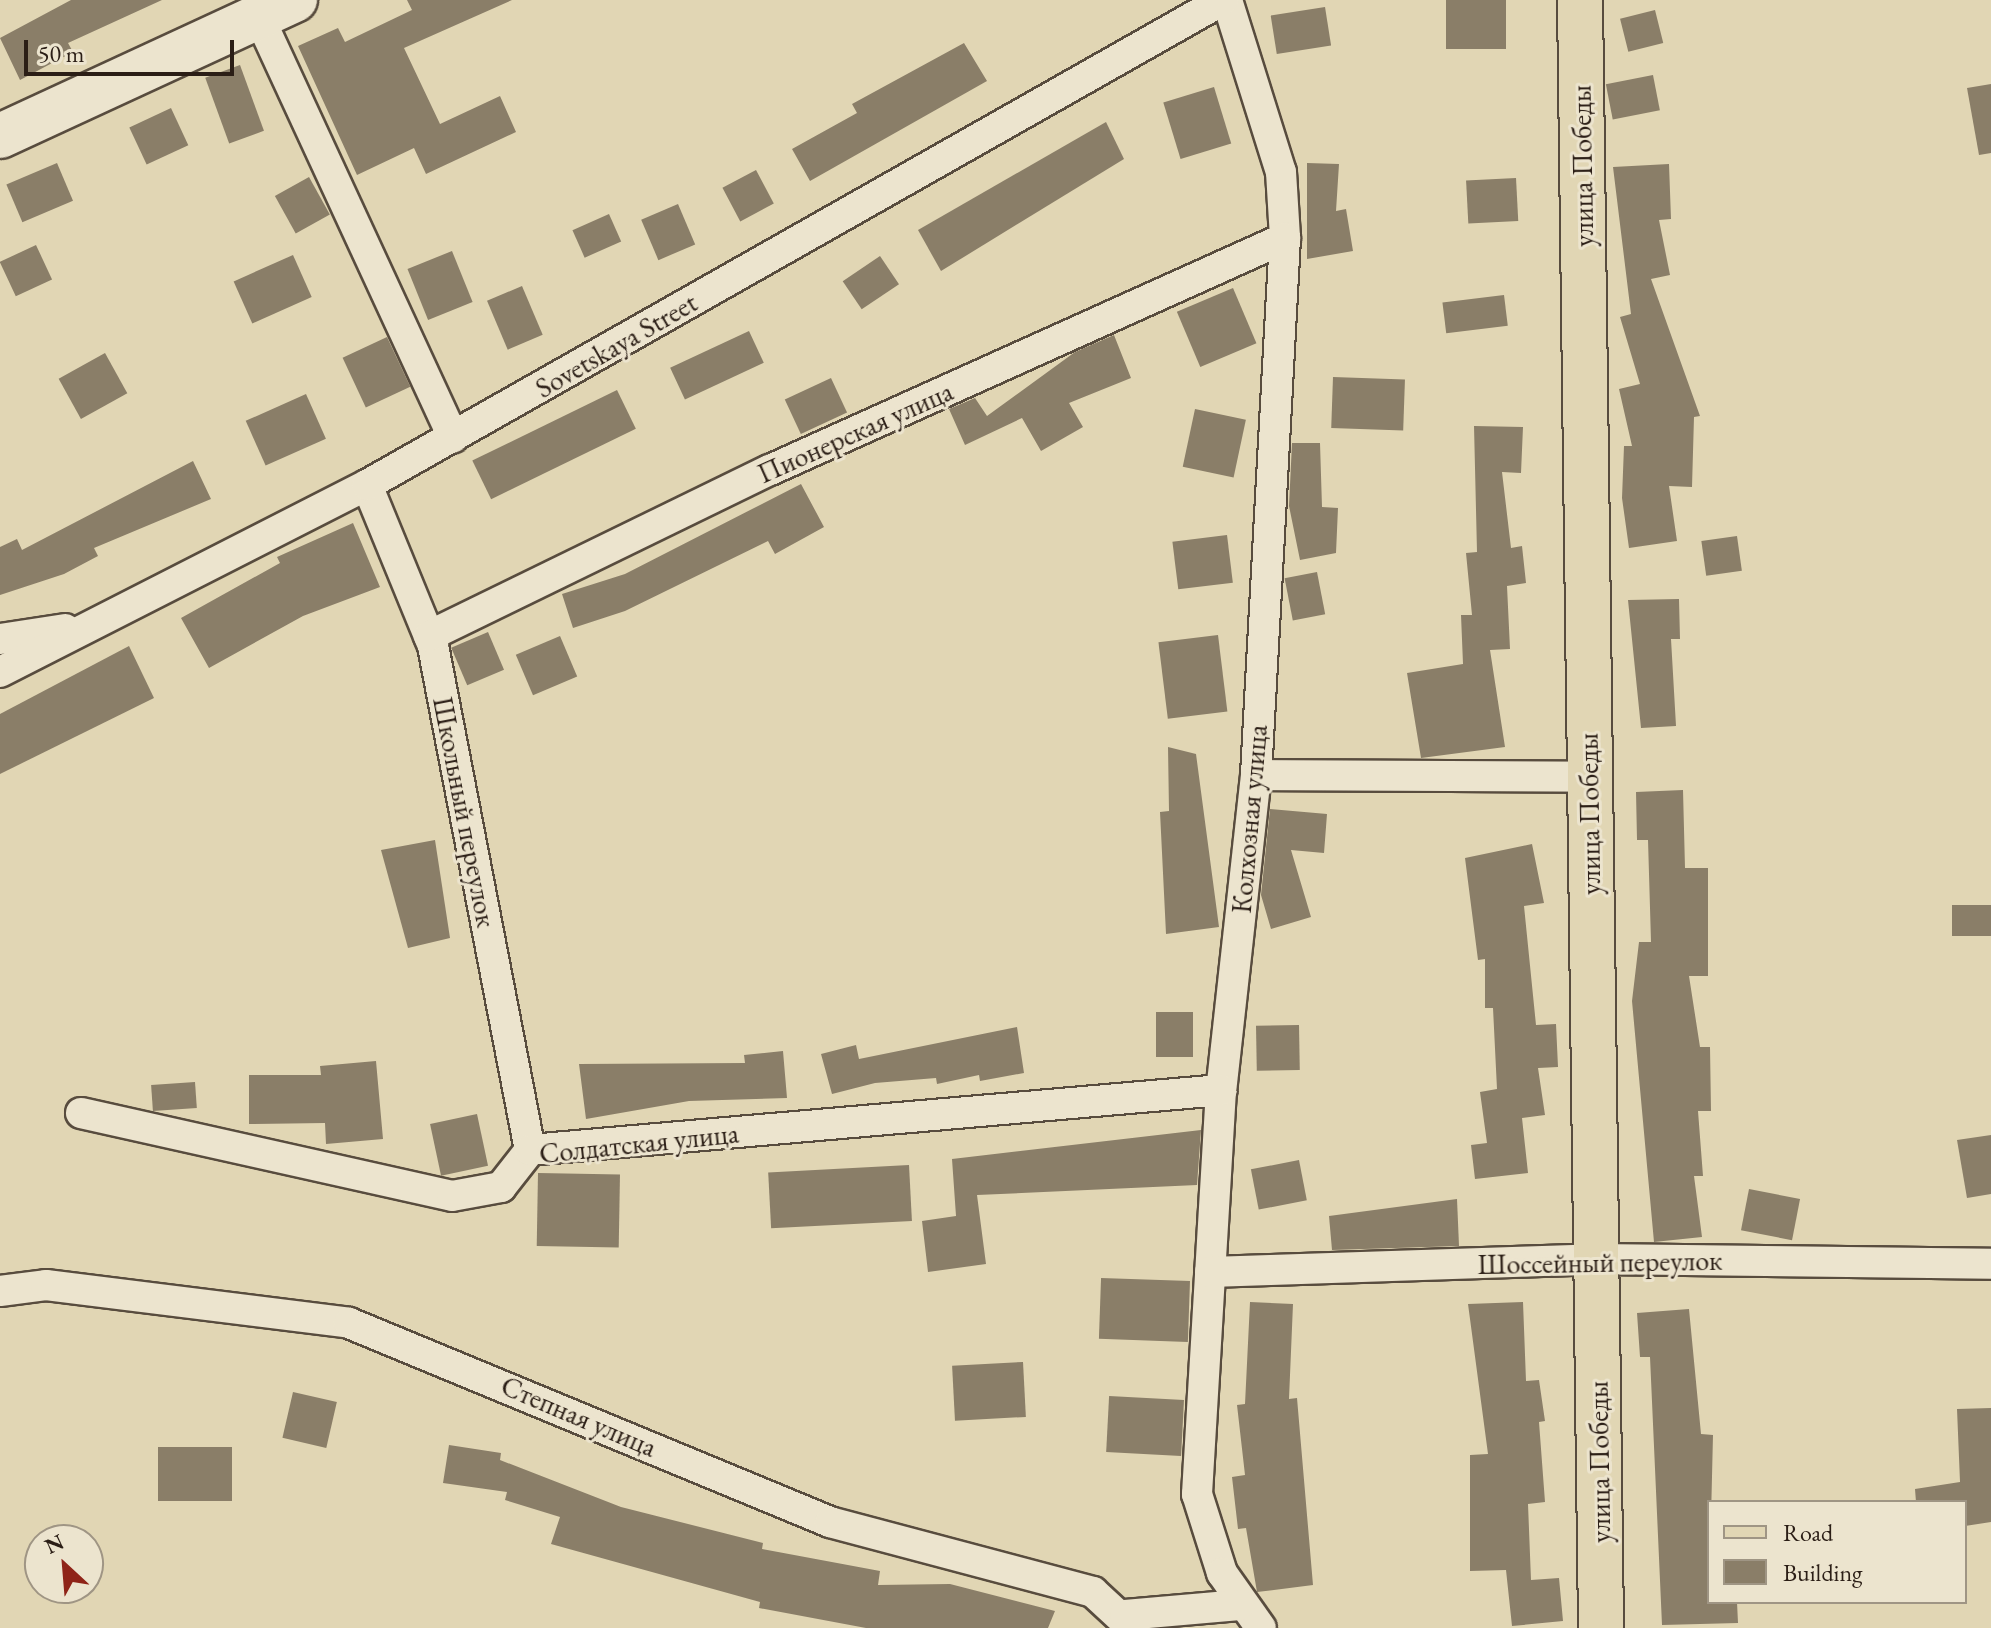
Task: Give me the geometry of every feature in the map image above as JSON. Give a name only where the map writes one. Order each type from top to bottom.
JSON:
[{"type":"main road","name":"улица Победы","points":[[1580,0],[1601,1628]]},
{"type":"main road","points":[[0,136],[277,9]]},
{"type":"street","name":"Колхозная улица","points":[[1225,0],[1281,172],[1285,238],[1256,775],[1221,1090],[1197,1494],[1240,1605],[1261,1628]]},
{"type":"street","name":"Sovetskaya Street","points":[[0,672],[367,485],[1225,0]]},
{"type":"street","points":[[277,9],[453,437]]},
{"type":"street","name":"Пионерская улица","points":[[429,636],[770,470],[1285,238]]},
{"type":"street","name":"Школьный переулок","points":[[367,485],[429,636],[530,1150]]},
{"type":"street","points":[[0,639],[91,625]]},
{"type":"street","points":[[1256,775],[1589,777]]},
{"type":"street","name":"Солдатская улица","points":[[81,1113],[452,1196],[501,1187],[530,1150],[1221,1090]]},
{"type":"street","name":"Шоссейный переулок","points":[[1210,1272],[1596,1259],[1991,1264]]},
{"type":"street","name":"Степная улица","points":[[0,1291],[46,1285],[349,1323],[830,1522],[1093,1592],[1128,1621]]},
{"type":"street","points":[[1128,1621],[1240,1605]]},
{"type":"building","points":[[71,0],[162,0],[68,43],[73,52],[20,80],[0,38]]},
{"type":"building","points":[[407,0],[512,0],[404,48],[440,124],[500,96],[516,132],[426,174],[414,148],[357,175],[298,46],[338,28],[345,42],[412,10]]},
{"type":"building","points":[[1446,0],[1506,0],[1506,49],[1446,49]]},
{"type":"building","points":[[1325,7],[1331,46],[1277,54],[1271,16]]},
{"type":"building","points":[[1655,10],[1663,43],[1628,52],[1620,19]]},
{"type":"building","points":[[964,43],[987,81],[810,181],[792,149],[857,113],[852,104]]},
{"type":"building","points":[[240,65],[264,131],[229,143],[205,78]]},
{"type":"building","points":[[1653,75],[1660,110],[1613,119],[1606,84]]},
{"type":"building","points":[[1991,84],[1991,153],[1979,155],[1967,88]]},
{"type":"building","points":[[1214,87],[1231,143],[1181,159],[1163,102]]},
{"type":"building","points":[[171,108],[188,145],[147,165],[129,127]]},
{"type":"building","points":[[1106,122],[1124,159],[941,271],[918,230]]},
{"type":"building","points":[[57,163],[73,201],[22,222],[6,184]]},
{"type":"building","points":[[1307,163],[1339,164],[1336,211],[1346,209],[1353,251],[1307,259]]},
{"type":"building","points":[[1669,164],[1671,219],[1659,220],[1670,275],[1651,279],[1700,416],[1694,417],[1692,487],[1669,486],[1677,541],[1629,548],[1622,498],[1624,446],[1632,446],[1619,389],[1640,384],[1620,317],[1631,314],[1613,167]]},
{"type":"building","points":[[756,170],[774,204],[740,221],[722,188]]},
{"type":"building","points":[[309,177],[330,215],[296,234],[275,196]]},
{"type":"building","points":[[1516,178],[1518,221],[1468,224],[1466,181]]},
{"type":"building","points":[[678,204],[695,245],[658,260],[641,220]]},
{"type":"building","points":[[609,214],[621,241],[585,258],[572,230]]},
{"type":"building","points":[[36,245],[52,279],[16,296],[0,262]]},
{"type":"building","points":[[452,251],[473,302],[428,320],[407,269]]},
{"type":"building","points":[[293,255],[312,297],[252,323],[234,281]]},
{"type":"building","points":[[880,256],[899,284],[862,309],[843,281]]},
{"type":"building","points":[[522,286],[543,335],[508,350],[487,301]]},
{"type":"building","points":[[1233,288],[1256,343],[1200,367],[1177,312]]},
{"type":"building","points":[[1504,295],[1508,326],[1446,333],[1442,303]]},
{"type":"building","points":[[749,331],[764,363],[685,399],[670,368]]},
{"type":"building","points":[[1114,335],[1131,378],[1069,403],[1083,427],[1041,451],[1022,418],[965,445],[949,409],[975,398],[987,416],[1075,352]]},
{"type":"building","points":[[387,337],[410,387],[366,408],[343,358]]},
{"type":"building","points":[[105,353],[127,393],[81,419],[59,379]]},
{"type":"building","points":[[1333,377],[1405,380],[1403,430],[1331,428]]},
{"type":"building","points":[[831,378],[847,412],[801,434],[785,400]]},
{"type":"building","points":[[617,390],[636,429],[491,499],[472,461]]},
{"type":"building","points":[[306,394],[326,439],[266,466],[246,421]]},
{"type":"building","points":[[1195,409],[1246,420],[1234,478],[1183,467]]},
{"type":"building","points":[[1474,426],[1523,427],[1521,473],[1502,472],[1511,548],[1522,546],[1526,583],[1507,586],[1510,649],[1490,650],[1505,747],[1421,758],[1407,673],[1463,664],[1461,615],[1472,615],[1466,553],[1477,552]]},
{"type":"building","points":[[1292,443],[1320,443],[1322,507],[1338,508],[1336,553],[1300,560],[1289,506]]},
{"type":"building","points":[[193,461],[211,499],[94,548],[98,556],[64,574],[0,595],[0,547],[17,539],[22,550]]},
{"type":"building","points":[[801,484],[824,527],[775,554],[768,541],[625,611],[573,628],[562,594],[625,574]]},
{"type":"building","points":[[353,523],[380,587],[303,616],[209,668],[181,618],[280,563],[277,557]]},
{"type":"building","points":[[1227,535],[1233,583],[1178,589],[1172,542]]},
{"type":"building","points":[[1737,536],[1742,571],[1706,576],[1701,541]]},
{"type":"building","points":[[1317,572],[1325,614],[1293,621],[1285,578]]},
{"type":"building","points":[[1679,599],[1680,639],[1671,639],[1676,726],[1641,728],[1628,600]]},
{"type":"building","points":[[488,632],[504,670],[467,685],[451,648]]},
{"type":"building","points":[[1218,635],[1227,711],[1168,719],[1158,642]]},
{"type":"building","points":[[560,636],[577,677],[533,695],[516,655]]},
{"type":"building","points":[[129,646],[154,698],[0,774],[0,714]]},
{"type":"building","points":[[1168,747],[1196,754],[1219,927],[1166,934],[1160,812],[1169,811]]},
{"type":"building","points":[[1683,790],[1685,868],[1708,868],[1708,976],[1689,976],[1700,1047],[1710,1047],[1711,1111],[1698,1111],[1703,1176],[1694,1176],[1702,1237],[1654,1242],[1632,1001],[1639,942],[1651,942],[1648,840],[1637,840],[1636,792]]},
{"type":"building","points":[[1270,809],[1327,814],[1324,853],[1291,850],[1311,917],[1271,929],[1261,895]]},
{"type":"building","points":[[435,840],[450,938],[408,948],[381,850]]},
{"type":"building","points":[[1532,844],[1544,903],[1524,906],[1536,1025],[1556,1024],[1558,1067],[1538,1068],[1545,1115],[1522,1118],[1528,1173],[1475,1179],[1471,1145],[1487,1143],[1480,1092],[1497,1089],[1493,1008],[1485,1008],[1485,959],[1478,960],[1465,858]]},
{"type":"building","points":[[1952,905],[1991,905],[1991,936],[1952,936]]},
{"type":"building","points":[[1156,1012],[1193,1012],[1193,1057],[1156,1057]]},
{"type":"building","points":[[1299,1025],[1300,1070],[1257,1071],[1256,1026]]},
{"type":"building","points":[[1017,1027],[1024,1073],[980,1081],[979,1075],[937,1084],[936,1078],[875,1083],[832,1094],[821,1054],[856,1045],[859,1059]]},
{"type":"building","points":[[783,1051],[787,1098],[689,1101],[586,1119],[579,1064],[745,1063],[744,1055]]},
{"type":"building","points":[[376,1061],[383,1139],[326,1144],[325,1123],[249,1124],[249,1075],[321,1075],[320,1066]]},
{"type":"building","points":[[195,1082],[197,1108],[153,1111],[151,1085]]},
{"type":"building","points":[[477,1114],[488,1166],[441,1176],[430,1124]]},
{"type":"building","points":[[1201,1130],[1197,1185],[977,1195],[986,1264],[928,1272],[922,1221],[956,1216],[952,1159]]},
{"type":"building","points":[[1991,1135],[1991,1194],[1967,1198],[1957,1140]]},
{"type":"building","points":[[1299,1160],[1307,1200],[1259,1210],[1251,1169]]},
{"type":"building","points":[[909,1165],[912,1221],[771,1228],[768,1172]]},
{"type":"building","points":[[538,1173],[620,1174],[619,1247],[537,1246]]},
{"type":"building","points":[[1749,1189],[1800,1199],[1792,1240],[1741,1230]]},
{"type":"building","points":[[1457,1199],[1459,1246],[1332,1250],[1329,1216]]},
{"type":"building","points":[[1101,1278],[1190,1281],[1188,1342],[1099,1339]]},
{"type":"building","points":[[1250,1302],[1293,1304],[1289,1399],[1297,1398],[1313,1585],[1257,1592],[1246,1528],[1238,1529],[1232,1477],[1245,1475],[1237,1405],[1245,1404]]},
{"type":"building","points":[[1523,1302],[1526,1381],[1539,1380],[1545,1421],[1539,1422],[1545,1502],[1528,1504],[1531,1580],[1559,1578],[1563,1621],[1512,1626],[1506,1570],[1470,1571],[1470,1455],[1488,1454],[1468,1304]]},
{"type":"building","points":[[1689,1309],[1701,1434],[1713,1435],[1711,1500],[1707,1500],[1707,1604],[1737,1604],[1738,1623],[1662,1625],[1650,1357],[1640,1357],[1637,1313]]},
{"type":"building","points":[[1023,1362],[1026,1417],[955,1421],[952,1366]]},
{"type":"building","points":[[293,1392],[337,1402],[326,1448],[282,1438]]},
{"type":"building","points":[[1109,1396],[1184,1400],[1181,1456],[1106,1452]]},
{"type":"building","points":[[1991,1408],[1991,1522],[1967,1526],[1967,1500],[1916,1500],[1915,1489],[1960,1482],[1957,1409]]},
{"type":"building","points":[[449,1445],[501,1453],[500,1460],[621,1507],[763,1543],[762,1549],[880,1571],[878,1585],[950,1584],[1055,1611],[1048,1628],[866,1628],[759,1608],[760,1602],[551,1544],[560,1517],[505,1500],[507,1492],[443,1483]]},
{"type":"building","points":[[158,1447],[232,1447],[232,1501],[158,1501]]}]
